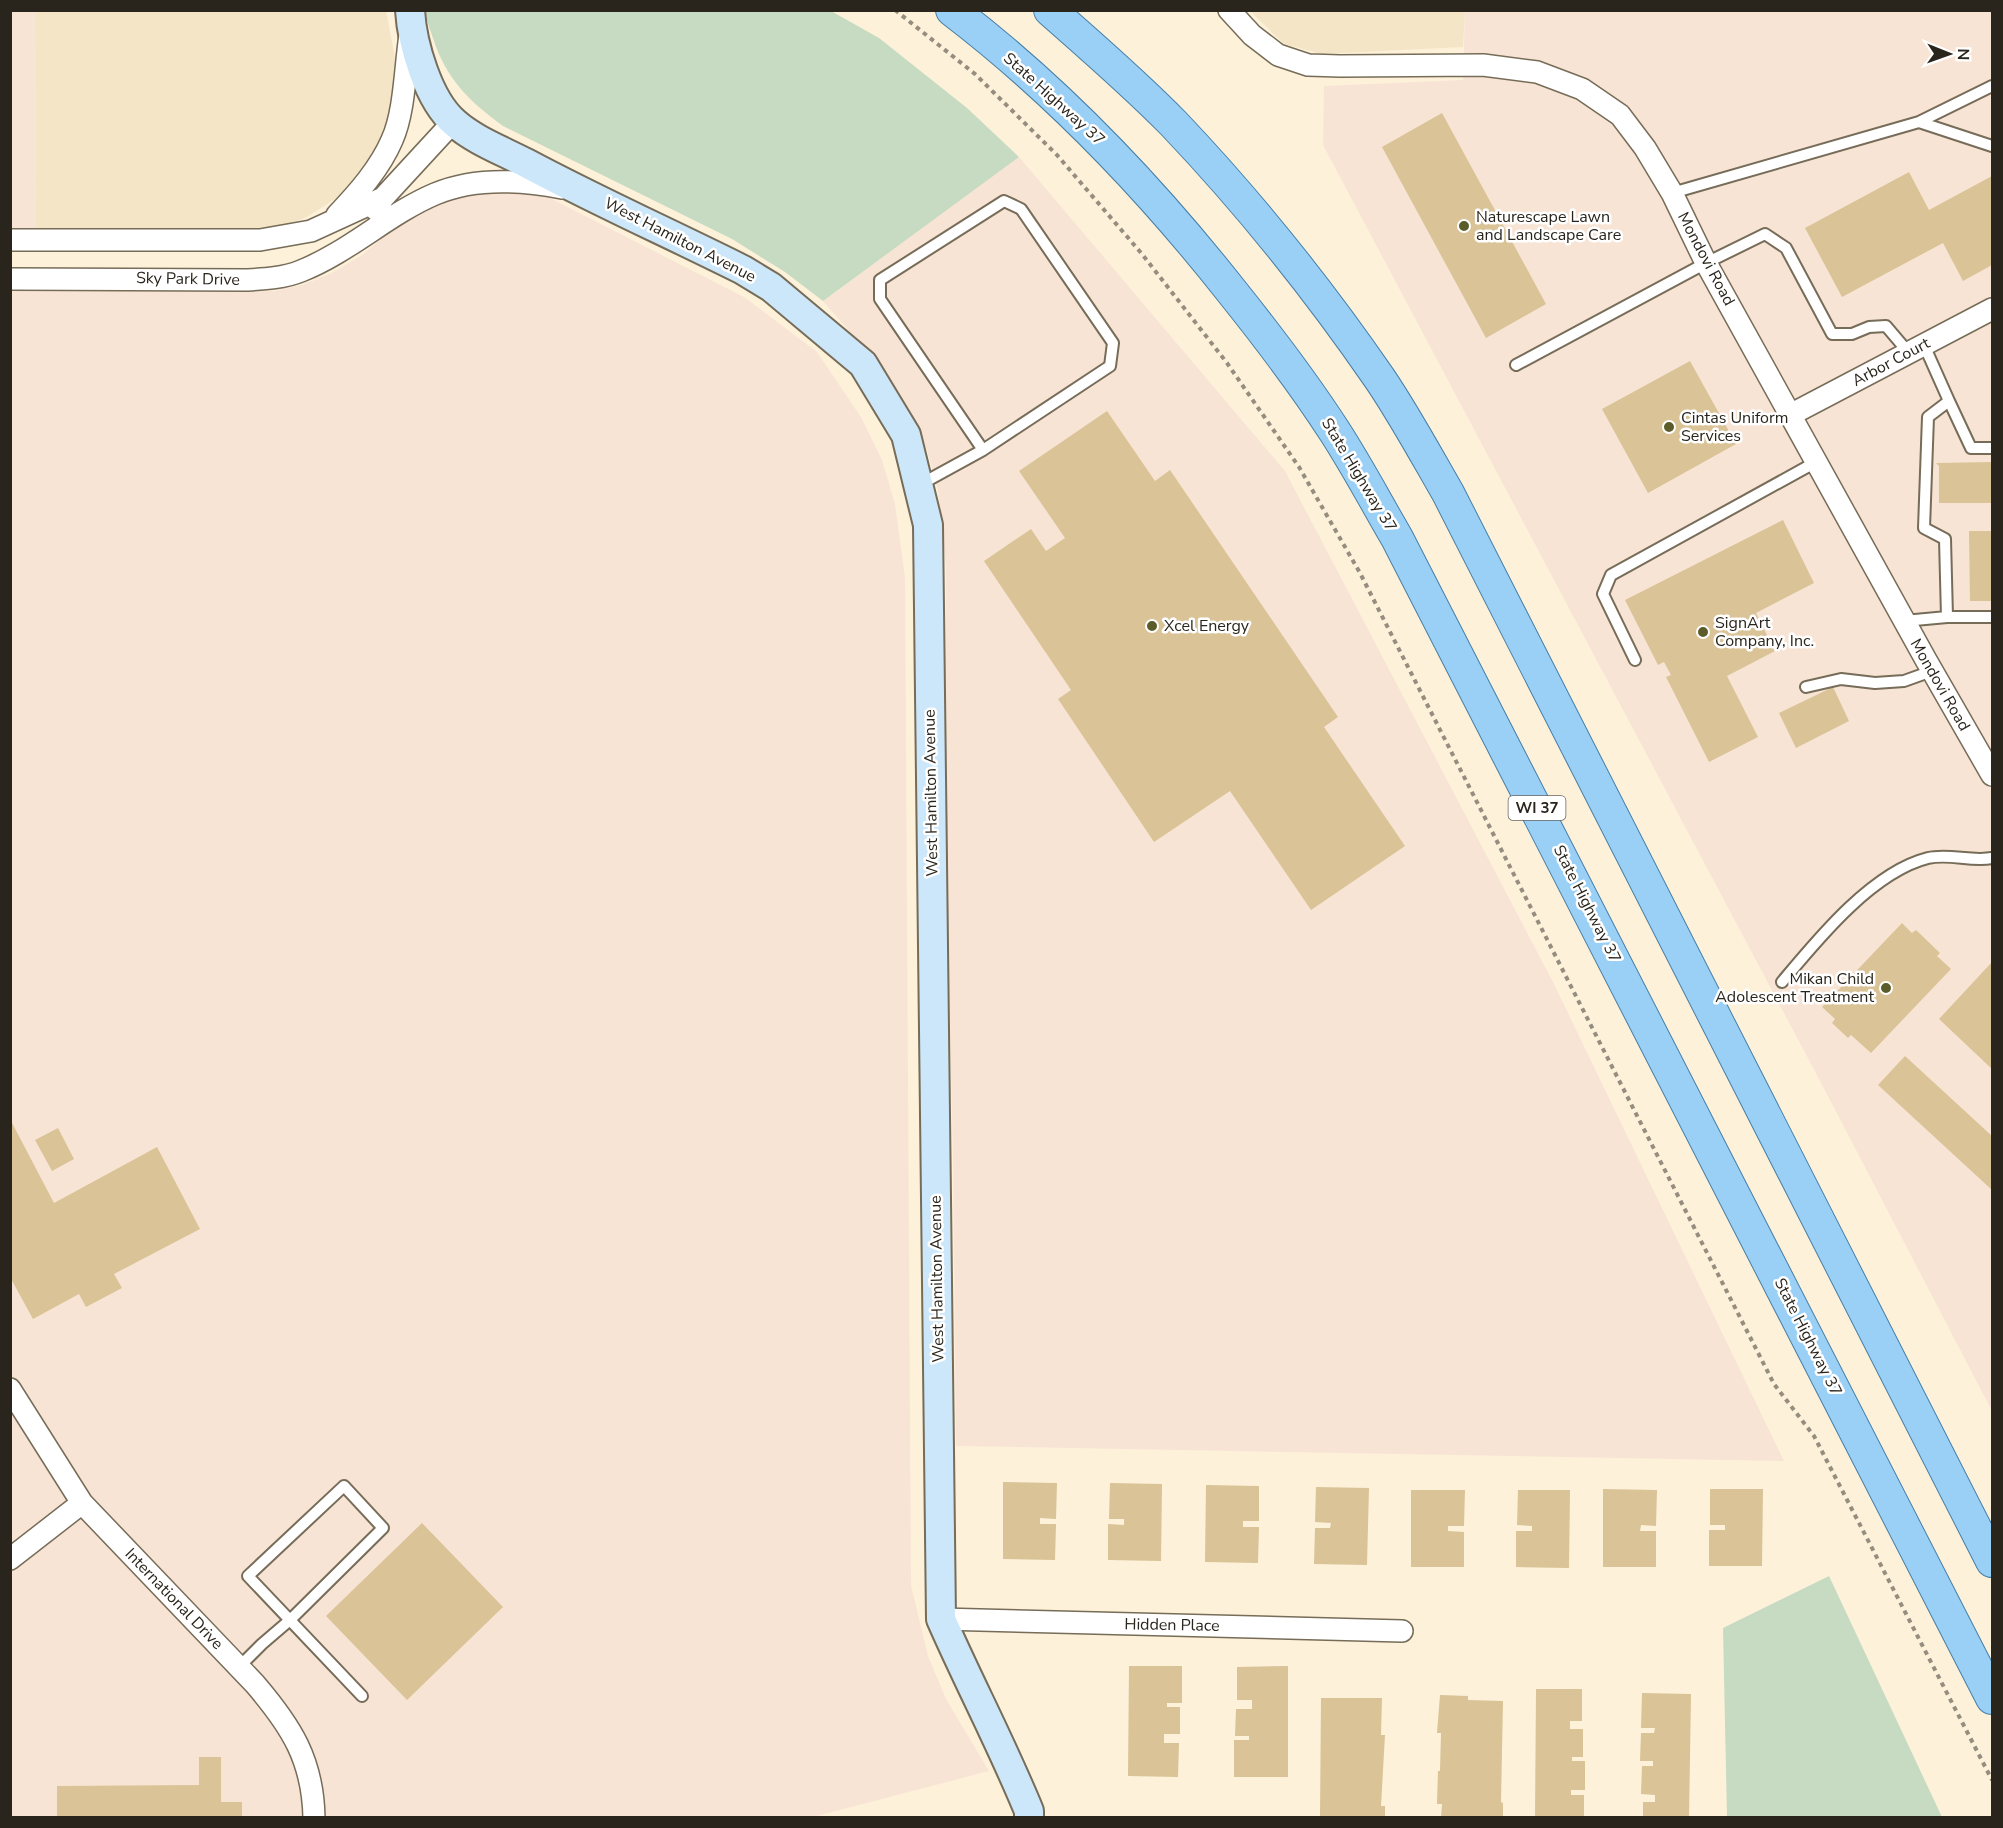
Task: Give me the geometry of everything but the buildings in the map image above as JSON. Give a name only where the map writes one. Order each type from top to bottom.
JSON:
[{"type":"main road","name":"State Highway 37","points":[[952,10],[1035,80],[1108,148],[1187,235],[1264,332],[1335,432],[1397,538],[1447,633],[1992,1698]]},
{"type":"main road","points":[[1050,10],[1173,123],[1249,207],[1333,314],[1381,381],[1412,432],[1448,493],[1992,1561]]},
{"type":"street","name":"Mondovi Road","points":[[1229,10],[1252,35],[1278,56],[1308,65],[1483,64],[1537,72],[1582,89],[1620,115],[1645,148],[1672,193],[1706,263],[1992,775]]},
{"type":"street","name":"West Hamilton Avenue","points":[[411,18],[423,70],[439,103],[453,122],[465,131],[743,270],[771,287],[863,364],[906,435],[928,525],[941,1619],[969,1683],[1005,1753],[1029,1810],[1029,1818]]},
{"type":"street","name":"Sky Park Drive","points":[[331,222],[354,197],[378,165],[392,139],[400,108],[411,18]]},
{"type":"street","name":"Sky Park Drive","points":[[356,240],[383,198],[453,122]]},
{"type":"street","name":"Sky Park Drive","points":[[10,279],[247,280],[273,278],[299,272],[329,259],[414,204],[438,192],[508,182],[539,184],[585,193]]},
{"type":"street","name":"Sky Park Drive","points":[[10,240],[260,240],[311,231],[383,198]]},
{"type":"street","name":"Arbor Court","points":[[1790,415],[1992,309]]},
{"type":"street","name":"International Drive","points":[[10,1389],[82,1503],[239,1667],[274,1707],[298,1742],[310,1781],[314,1818]]},
{"type":"street","points":[[10,1559],[82,1503]]},
{"type":"street","name":"Hidden Place","points":[[941,1619],[1402,1631]]},
{"type":"lane","points":[[1672,193],[1918,122],[1992,86]]},
{"type":"lane","points":[[1918,122],[1992,146]]},
{"type":"lane","points":[[918,485],[983,450],[1110,366],[1113,343],[1021,209],[1004,201],[880,280],[880,299],[983,450]]},
{"type":"lane","points":[[1516,365],[1706,263],[1765,234],[1786,248],[1832,334],[1852,334],[1869,327],[1886,327],[1916,349],[1949,401],[1971,448],[1992,448]]},
{"type":"lane","points":[[1947,616],[1945,539],[1924,528],[1928,417],[1949,401]]},
{"type":"lane","points":[[1635,660],[1603,594],[1611,575],[1816,462]]},
{"type":"lane","points":[[1904,621],[1947,616],[1992,617]]},
{"type":"lane","points":[[1806,687],[1841,679],[1875,683],[1904,681],[1932,671]]},
{"type":"lane","points":[[1782,982],[1832,923],[1872,888],[1899,870],[1929,858],[1952,857],[1982,860],[1992,858]]},
{"type":"lane","points":[[239,1667],[290,1620],[383,1528],[344,1486],[248,1576],[290,1620],[362,1696]]},
{"type":"path","points":[[895,10],[975,74],[1058,155],[1142,254],[1227,363],[1299,468],[1360,573],[1774,1384],[1814,1436],[1992,1780]]},
{"type":"shaded area","points":[[10,11],[35,11],[36,228],[11,228]]},
{"type":"shaded area","points":[[35,11],[386,11],[397,68],[393,111],[373,158],[346,192],[307,217],[278,228],[36,228]]},
{"type":"shaded area","points":[[1250,11],[1465,11],[1463,47],[1322,54],[1284,44]]},
{"type":"shaded area","points":[[1465,11],[1992,11],[1992,1411],[1819,1079],[1323,145],[1324,86],[1463,80]]},
{"type":"shaded area","points":[[1019,157],[1285,471],[1554,984],[1784,1461],[956,1446],[953,1160],[945,807],[946,568],[943,531],[938,491],[927,450],[910,413],[877,363],[823,301]]},
{"type":"shaded area","points":[[513,189],[546,196],[744,297],[817,352],[861,417],[882,460],[895,504],[905,577],[911,1585],[928,1656],[946,1699],[989,1771],[813,1817],[11,1818],[11,289],[274,291],[302,285],[332,273],[362,255],[408,216],[441,198]]},
{"type":"green space","points":[[426,11],[831,11],[879,38],[967,108],[1019,157],[823,301],[785,272],[732,239],[503,126],[469,98],[452,77],[438,53]]},
{"type":"green space","points":[[1829,1576],[1942,1817],[1727,1817],[1723,1628]]},
{"type":"place","name":"Naturescape Lawn and Landscape Care","points":[[1464,226]]},
{"type":"place","name":"Cintas Uniform Services","points":[[1669,427]]},
{"type":"place","name":"Xcel Energy","points":[[1152,626]]},
{"type":"place","name":"SignArt Company, Inc.","points":[[1703,632]]},
{"type":"place","name":"Mikan Child Adolescent Treatment","points":[[1886,988]]}]
